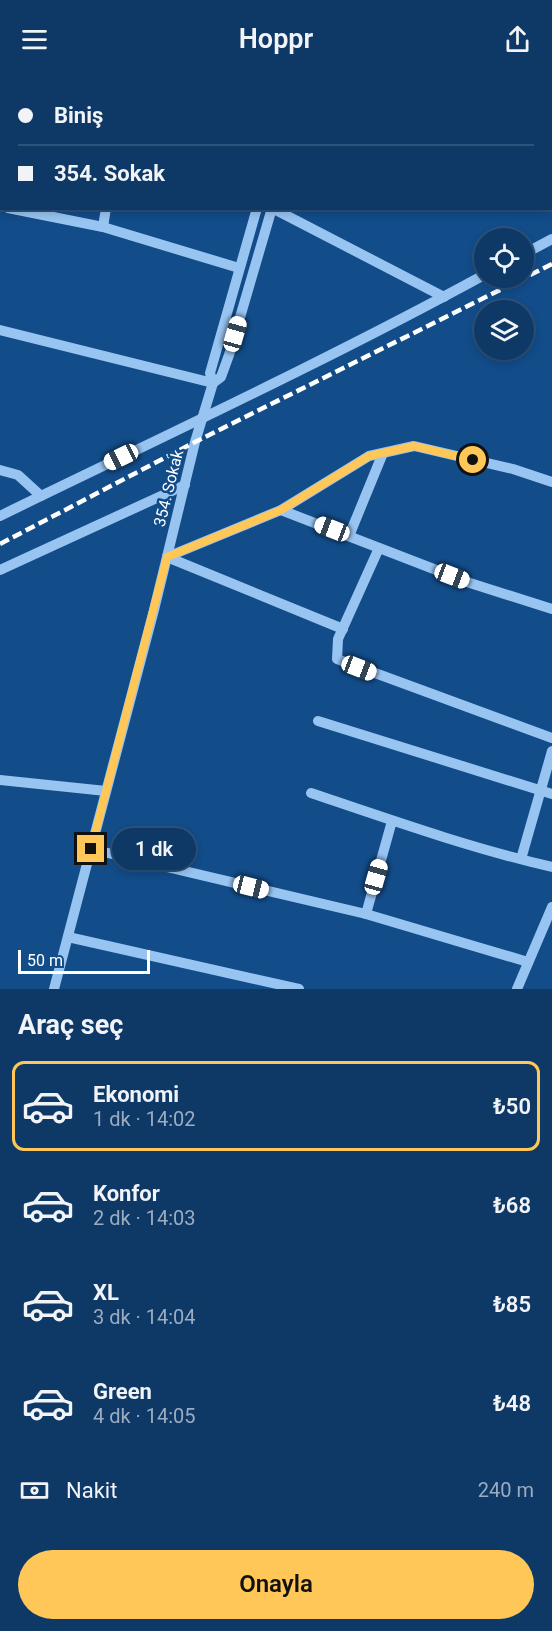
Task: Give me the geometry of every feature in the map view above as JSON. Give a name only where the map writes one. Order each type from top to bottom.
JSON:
[{"type":"street","points":[[18,210],[103,227],[239,268]]},
{"type":"street","points":[[103,227],[106,210]]},
{"type":"street","points":[[213,382],[210,373],[256,210]]},
{"type":"street","name":"354. Sokak","points":[[54,989],[202,418],[213,382],[221,377],[229,355],[271,210]]},
{"type":"street","points":[[276,210],[444,297]]},
{"type":"street","points":[[534,249],[552,239]]},
{"type":"street","points":[[0,516],[202,418],[474,280]]},
{"type":"street","points":[[0,330],[213,382]]},
{"type":"street","points":[[167,557],[281,510],[369,456],[414,446],[513,469],[552,482]]},
{"type":"street","points":[[349,536],[383,453]]},
{"type":"street","points":[[0,470],[18,475],[41,496]]},
{"type":"street","points":[[0,570],[184,485]]},
{"type":"street","points":[[281,510],[470,583],[552,609]]},
{"type":"street","points":[[379,548],[338,639],[337,660],[552,738]]},
{"type":"street","points":[[167,557],[343,628]]},
{"type":"street","points":[[318,721],[552,794]]},
{"type":"street","points":[[521,859],[552,751]]},
{"type":"street","points":[[0,780],[106,791]]},
{"type":"street","points":[[311,793],[392,821],[552,867]]},
{"type":"street","points":[[366,914],[392,821]]},
{"type":"street","points":[[91,849],[366,914],[528,962]]},
{"type":"street","points":[[517,989],[552,907]]},
{"type":"street","points":[[68,937],[299,989]]},
{"type":"street","points":[[249,989],[251,977]]},
{"type":"railway","points":[[0,544],[195,442],[552,264]]},
{"type":"route","points":[[91,849],[167,557],[281,510],[369,456],[414,446],[473,460]]}]
